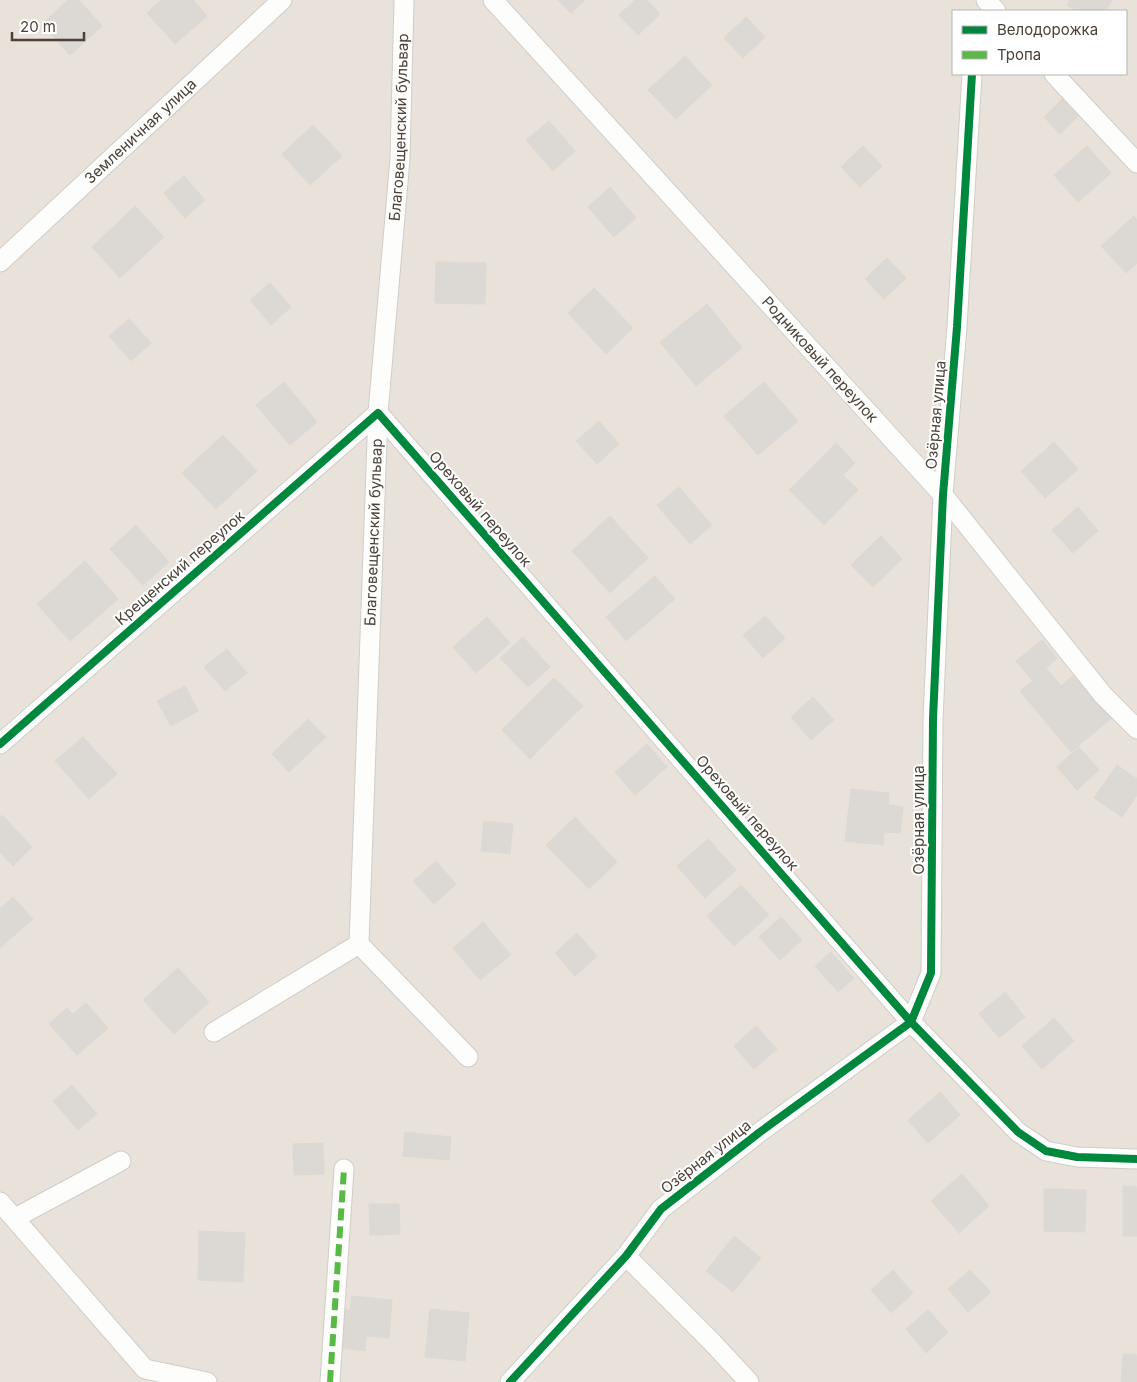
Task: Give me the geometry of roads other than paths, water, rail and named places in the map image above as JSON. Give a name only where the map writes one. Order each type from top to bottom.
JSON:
[{"type":"street","name":"Земленичная улица","points":[[0,262],[282,0]]},
{"type":"street","name":"Благовещенский бульвар","points":[[359,944],[378,414],[400,159],[404,0]]},
{"type":"street","name":"Родниковый переулок","points":[[493,0],[943,495],[1103,695],[1137,729]]},
{"type":"street","points":[[986,0],[995,10]]},
{"type":"street","name":"Озёрная улица","points":[[510,1382],[626,1256],[662,1209],[760,1132],[911,1022],[931,973],[934,719],[943,495],[957,327],[972,75]]},
{"type":"street","points":[[1055,75],[1137,163]]},
{"type":"street","name":"Крещенский переулок","points":[[0,744],[378,414]]},
{"type":"street","name":"Ореховый переулок","points":[[378,414],[911,1022],[1018,1132],[1046,1151],[1077,1157],[1137,1159]]},
{"type":"street","points":[[214,1032],[359,944],[468,1057]]},
{"type":"street","points":[[15,1218],[121,1161]]},
{"type":"street","points":[[330,1382],[344,1169]]},
{"type":"street","points":[[0,1202],[145,1376],[207,1382]]},
{"type":"street","points":[[626,1256],[749,1382]]}]
